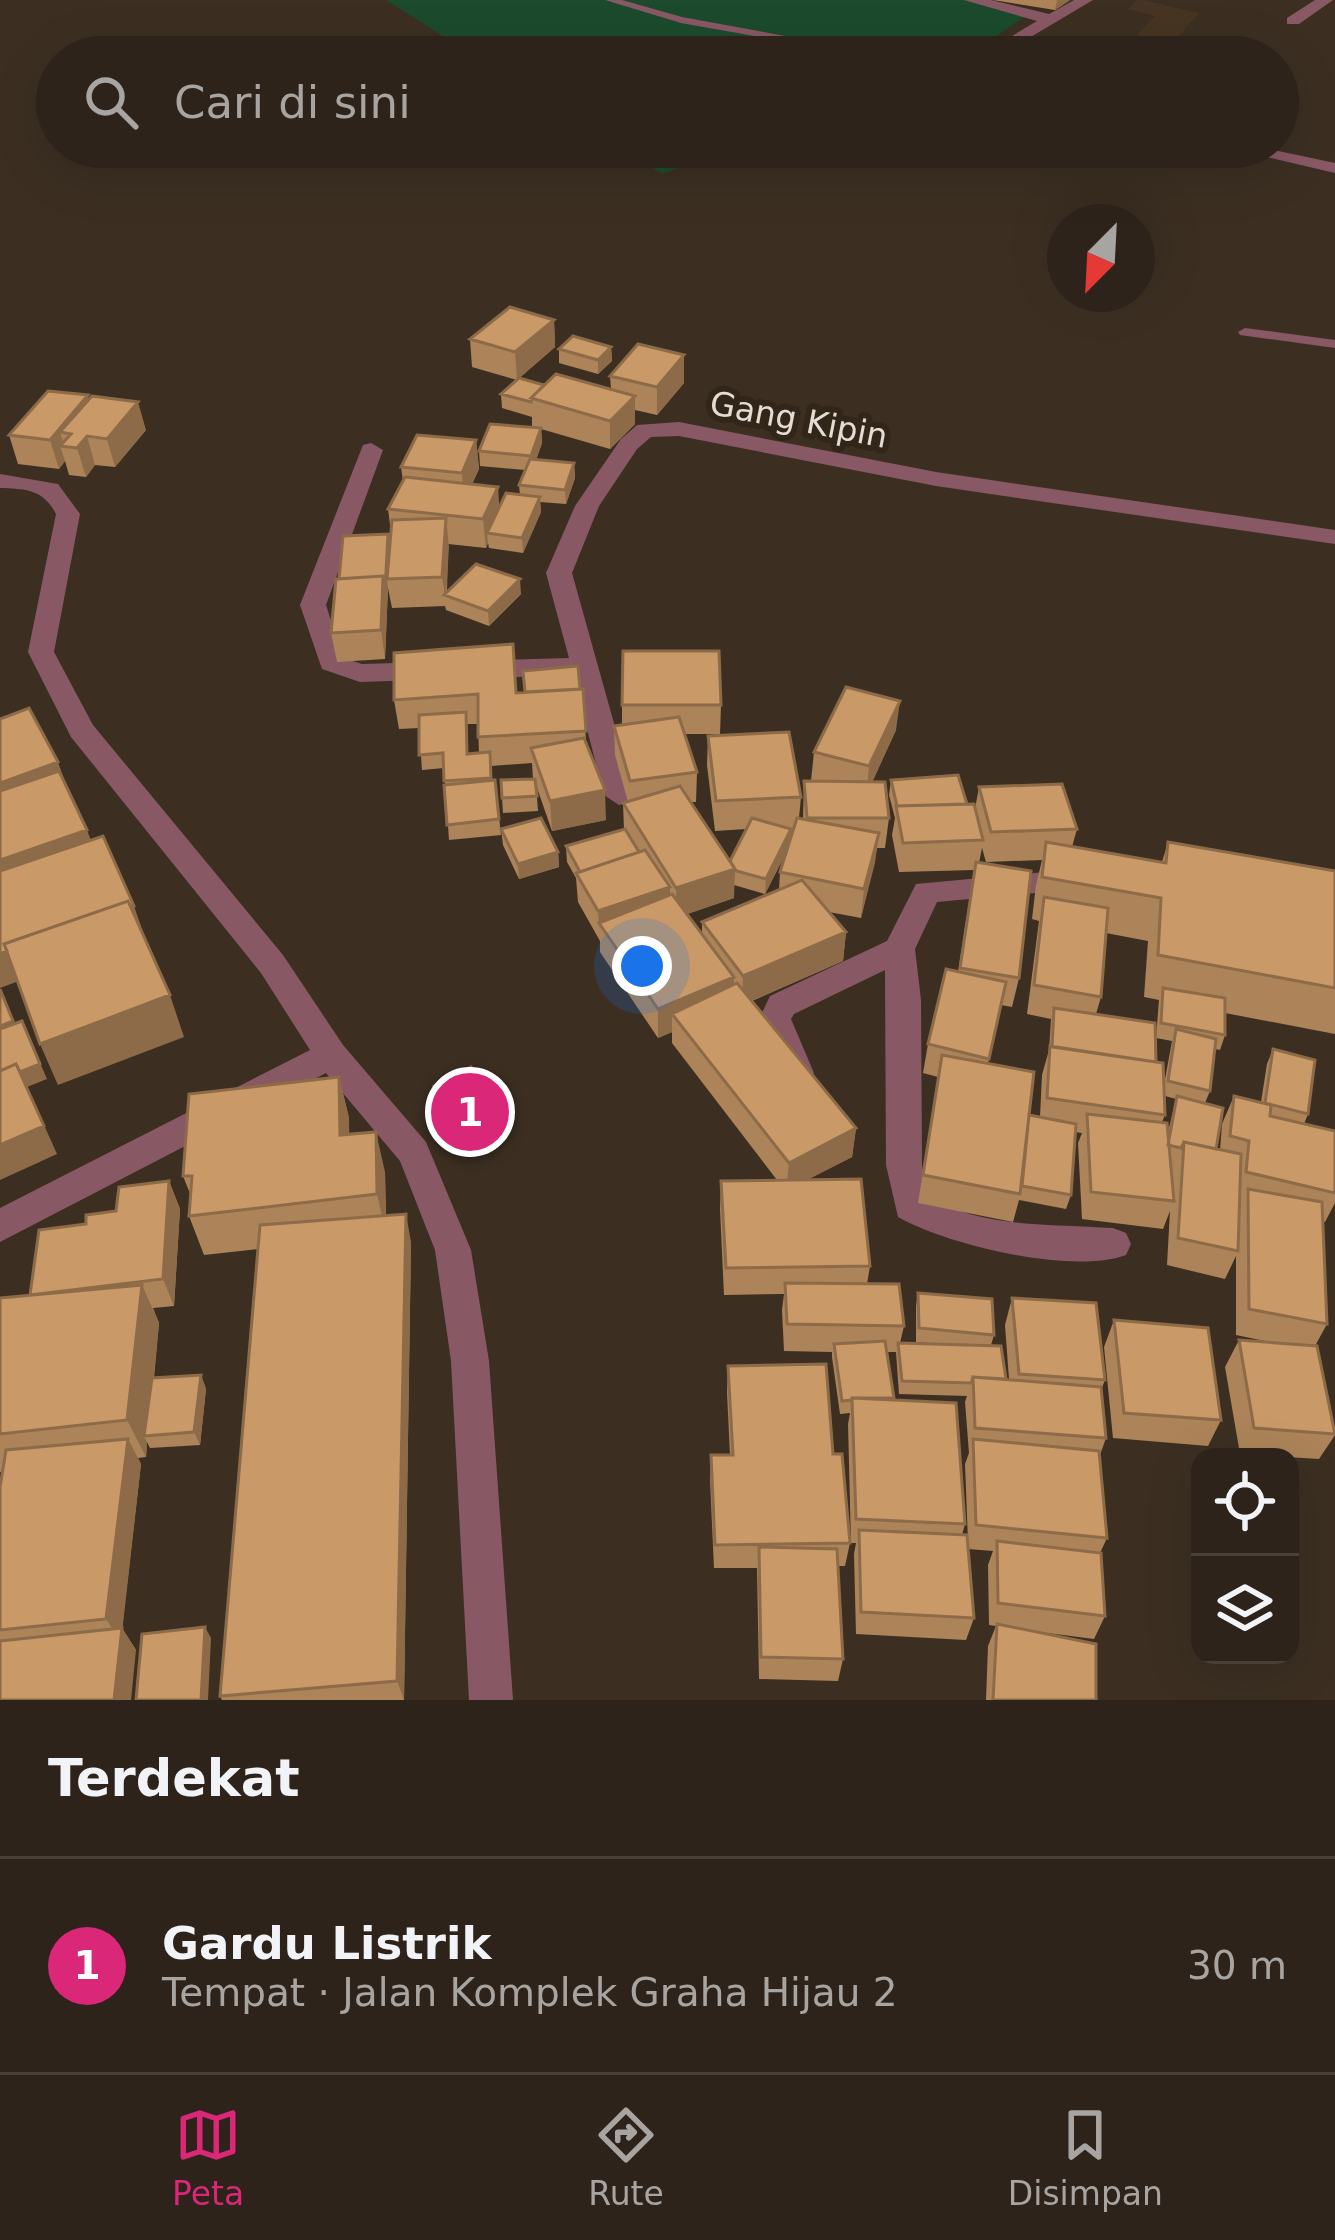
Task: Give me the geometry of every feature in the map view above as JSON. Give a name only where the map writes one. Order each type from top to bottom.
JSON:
[{"type":"street","points":[[972,0],[1051,19]]},
{"type":"street","points":[[1021,36],[1084,0]]},
{"type":"street","points":[[1293,21],[1326,0],[1335,2]]},
{"type":"street","points":[[1299,161],[1335,168]]},
{"type":"street","name":"Gang Kipin","points":[[620,795],[560,573],[587,506],[629,444],[645,430],[680,429],[958,483],[1335,537]]},
{"type":"street","points":[[371,450],[314,604],[331,663],[360,674],[583,666]]},
{"type":"street","points":[[0,481],[47,487],[60,495],[68,514],[40,652],[81,730],[272,964],[331,1055],[414,1154],[453,1250],[470,1361],[490,1700]]},
{"type":"street","points":[[1110,877],[927,892],[899,949],[905,1000],[904,1165],[910,1207],[964,1232],[1113,1244]]},
{"type":"street","points":[[806,1096],[775,1019],[782,1005],[899,949]]},
{"type":"street","points":[[0,1226],[331,1055]]},
{"type":"lane","points":[[610,0],[681,20],[772,36]]},
{"type":"lane","points":[[1245,332],[1335,344]]},
{"type":"shaded area","points":[[1143,0],[1199,13],[1179,36],[1142,36],[1137,35],[1155,16],[1128,9]]},
{"type":"green space","points":[[386,0],[968,0],[1028,14],[997,36],[443,36]]},
{"type":"building","points":[[510,307],[554,320],[515,352],[470,339]]},
{"type":"building","points":[[573,336],[611,347],[598,360],[559,349]]},
{"type":"building","points":[[638,344],[684,355],[657,387],[610,376]]},
{"type":"building","points":[[556,374],[635,396],[610,421],[531,398]]},
{"type":"building","points":[[519,378],[544,385],[531,402],[501,394]]},
{"type":"building","points":[[48,391],[88,395],[50,440],[9,435]]},
{"type":"building","points":[[92,396],[138,402],[107,439],[87,436],[77,448],[60,446],[71,434],[60,432]]},
{"type":"building","points":[[490,424],[541,428],[531,456],[479,451]]},
{"type":"building","points":[[417,435],[476,440],[462,473],[401,467]]},
{"type":"building","points":[[530,459],[574,463],[565,490],[519,485]]},
{"type":"building","points":[[405,477],[498,487],[483,519],[388,509]]},
{"type":"building","points":[[506,493],[540,497],[522,538],[487,533]]},
{"type":"building","points":[[446,518],[442,577],[387,579],[392,520]]},
{"type":"building","points":[[388,534],[385,591],[383,576],[339,579],[343,536]]},
{"type":"building","points":[[476,564],[520,579],[488,611],[444,595]]},
{"type":"building","points":[[383,576],[381,630],[331,633],[336,579]]},
{"type":"building","points":[[513,644],[516,693],[583,689],[586,731],[478,737],[478,694],[394,700],[394,653]]},
{"type":"building","points":[[623,651],[719,651],[721,705],[622,705]]},
{"type":"building","points":[[578,666],[580,689],[525,692],[523,671]]},
{"type":"building","points":[[846,687],[900,701],[869,766],[814,752]]},
{"type":"building","points":[[29,708],[58,762],[0,783],[0,719]]},
{"type":"building","points":[[466,712],[467,754],[490,752],[491,778],[444,781],[443,753],[419,755],[419,715]]},
{"type":"building","points":[[679,717],[697,772],[630,781],[614,726]]},
{"type":"building","points":[[789,732],[801,797],[716,801],[708,736]]},
{"type":"building","points":[[584,738],[605,790],[550,801],[531,748]]},
{"type":"building","points":[[59,771],[87,830],[0,860],[0,791]]},
{"type":"building","points":[[958,775],[967,804],[897,806],[891,780]]},
{"type":"building","points":[[535,779],[537,796],[502,798],[501,780]]},
{"type":"building","points":[[495,780],[499,819],[447,825],[444,785]]},
{"type":"building","points":[[804,781],[885,782],[889,818],[807,818]]},
{"type":"building","points":[[1062,784],[1077,829],[991,832],[979,787]]},
{"type":"building","points":[[680,786],[735,869],[676,888],[623,803]]},
{"type":"building","points":[[974,804],[983,840],[903,843],[896,806]]},
{"type":"building","points":[[541,818],[558,852],[518,864],[501,829]]},
{"type":"building","points":[[752,818],[791,829],[766,879],[733,870],[730,861]]},
{"type":"building","points":[[797,818],[879,833],[864,889],[780,872]]},
{"type":"building","points":[[625,829],[639,852],[580,872],[566,846]]},
{"type":"building","points":[[103,836],[134,906],[128,901],[4,944],[7,951],[0,954],[0,871]]},
{"type":"building","points":[[1046,842],[1166,863],[1168,842],[1335,871],[1335,988],[1158,955],[1161,898],[1042,877]]},
{"type":"building","points":[[645,850],[670,887],[598,911],[576,873]]},
{"type":"building","points":[[976,862],[1031,871],[1019,978],[960,968]]},
{"type":"building","points":[[802,880],[846,932],[743,976],[702,922]]},
{"type":"building","points":[[672,894],[734,977],[658,1009],[599,923]]},
{"type":"building","points":[[1044,897],[1108,908],[1101,997],[1034,985]]},
{"type":"building","points":[[128,901],[170,995],[40,1044],[4,944]]},
{"type":"building","points":[[946,969],[1006,982],[989,1059],[928,1044]]},
{"type":"building","points":[[737,983],[856,1128],[789,1163],[672,1014]]},
{"type":"building","points":[[1163,988],[1225,998],[1225,1035],[1161,1023]]},
{"type":"building","points":[[0,989],[13,1021],[0,1026]]},
{"type":"building","points":[[1054,1008],[1155,1023],[1156,1062],[1052,1047]]},
{"type":"building","points":[[22,1021],[40,1064],[20,1072],[16,1064],[0,1071],[0,1029]]},
{"type":"building","points":[[1176,1029],[1216,1039],[1210,1091],[1168,1081]]},
{"type":"building","points":[[1050,1046],[1163,1063],[1165,1115],[1047,1098]]},
{"type":"building","points":[[1273,1049],[1315,1060],[1308,1114],[1265,1103]]},
{"type":"building","points":[[942,1055],[1034,1072],[1020,1194],[923,1175]]},
{"type":"building","points":[[16,1064],[44,1126],[0,1145],[0,1071]]},
{"type":"building","points":[[471,1067],[502,1110],[464,1129],[434,1086]]},
{"type":"building","points":[[339,1077],[340,1135],[376,1132],[377,1194],[189,1216],[192,1176],[183,1176],[189,1094]]},
{"type":"building","points":[[1177,1096],[1223,1108],[1216,1149],[1184,1142],[1181,1148],[1168,1145]]},
{"type":"building","points":[[1234,1096],[1271,1105],[1270,1116],[1335,1131],[1335,1193],[1246,1172],[1249,1141],[1230,1136]]},
{"type":"building","points":[[1087,1114],[1167,1123],[1174,1201],[1091,1192]]},
{"type":"building","points":[[1029,1115],[1076,1124],[1071,1195],[1022,1186]]},
{"type":"building","points":[[1184,1142],[1241,1154],[1238,1251],[1178,1238]]},
{"type":"building","points":[[861,1179],[870,1266],[726,1268],[721,1181]]},
{"type":"building","points":[[169,1181],[163,1279],[30,1295],[39,1230],[86,1224],[86,1215],[116,1211],[119,1187]]},
{"type":"building","points":[[1248,1189],[1322,1202],[1327,1324],[1249,1309]]},
{"type":"building","points":[[406,1214],[397,1681],[220,1696],[260,1225]]},
{"type":"building","points":[[785,1283],[899,1284],[904,1326],[787,1324]]},
{"type":"building","points":[[142,1285],[127,1420],[0,1434],[0,1298]]},
{"type":"building","points":[[918,1293],[992,1299],[994,1335],[919,1328]]},
{"type":"building","points":[[1012,1298],[1096,1303],[1105,1380],[1019,1374]]},
{"type":"building","points":[[1114,1320],[1208,1328],[1221,1420],[1124,1413]]},
{"type":"building","points":[[1239,1340],[1317,1346],[1335,1434],[1254,1428]]},
{"type":"building","points":[[885,1341],[894,1398],[842,1401],[834,1344]]},
{"type":"building","points":[[898,1343],[1001,1346],[1006,1379],[902,1381]]},
{"type":"building","points":[[826,1364],[833,1454],[842,1454],[850,1543],[715,1545],[711,1455],[733,1455],[728,1366]]},
{"type":"building","points":[[201,1375],[194,1432],[144,1436],[152,1378]]},
{"type":"building","points":[[973,1377],[1101,1387],[1106,1438],[975,1428]]},
{"type":"building","points":[[852,1398],[956,1403],[965,1524],[856,1519]]},
{"type":"building","points":[[128,1439],[106,1619],[0,1630],[0,1487],[6,1450]]},
{"type":"building","points":[[973,1439],[1099,1451],[1107,1538],[976,1525]]},
{"type":"building","points":[[859,1530],[967,1535],[974,1618],[861,1612]]},
{"type":"building","points":[[997,1541],[1101,1553],[1105,1616],[998,1603]]},
{"type":"building","points":[[759,1547],[837,1549],[843,1659],[761,1657]]},
{"type":"building","points":[[997,1624],[1096,1644],[1096,1700],[993,1700]]},
{"type":"building","points":[[205,1627],[201,1700],[136,1700],[142,1634]]},
{"type":"building","points":[[122,1628],[114,1700],[0,1700],[0,1641]]},
{"type":"place","name":"Gardu Listrik","points":[[470,1112]]}]
